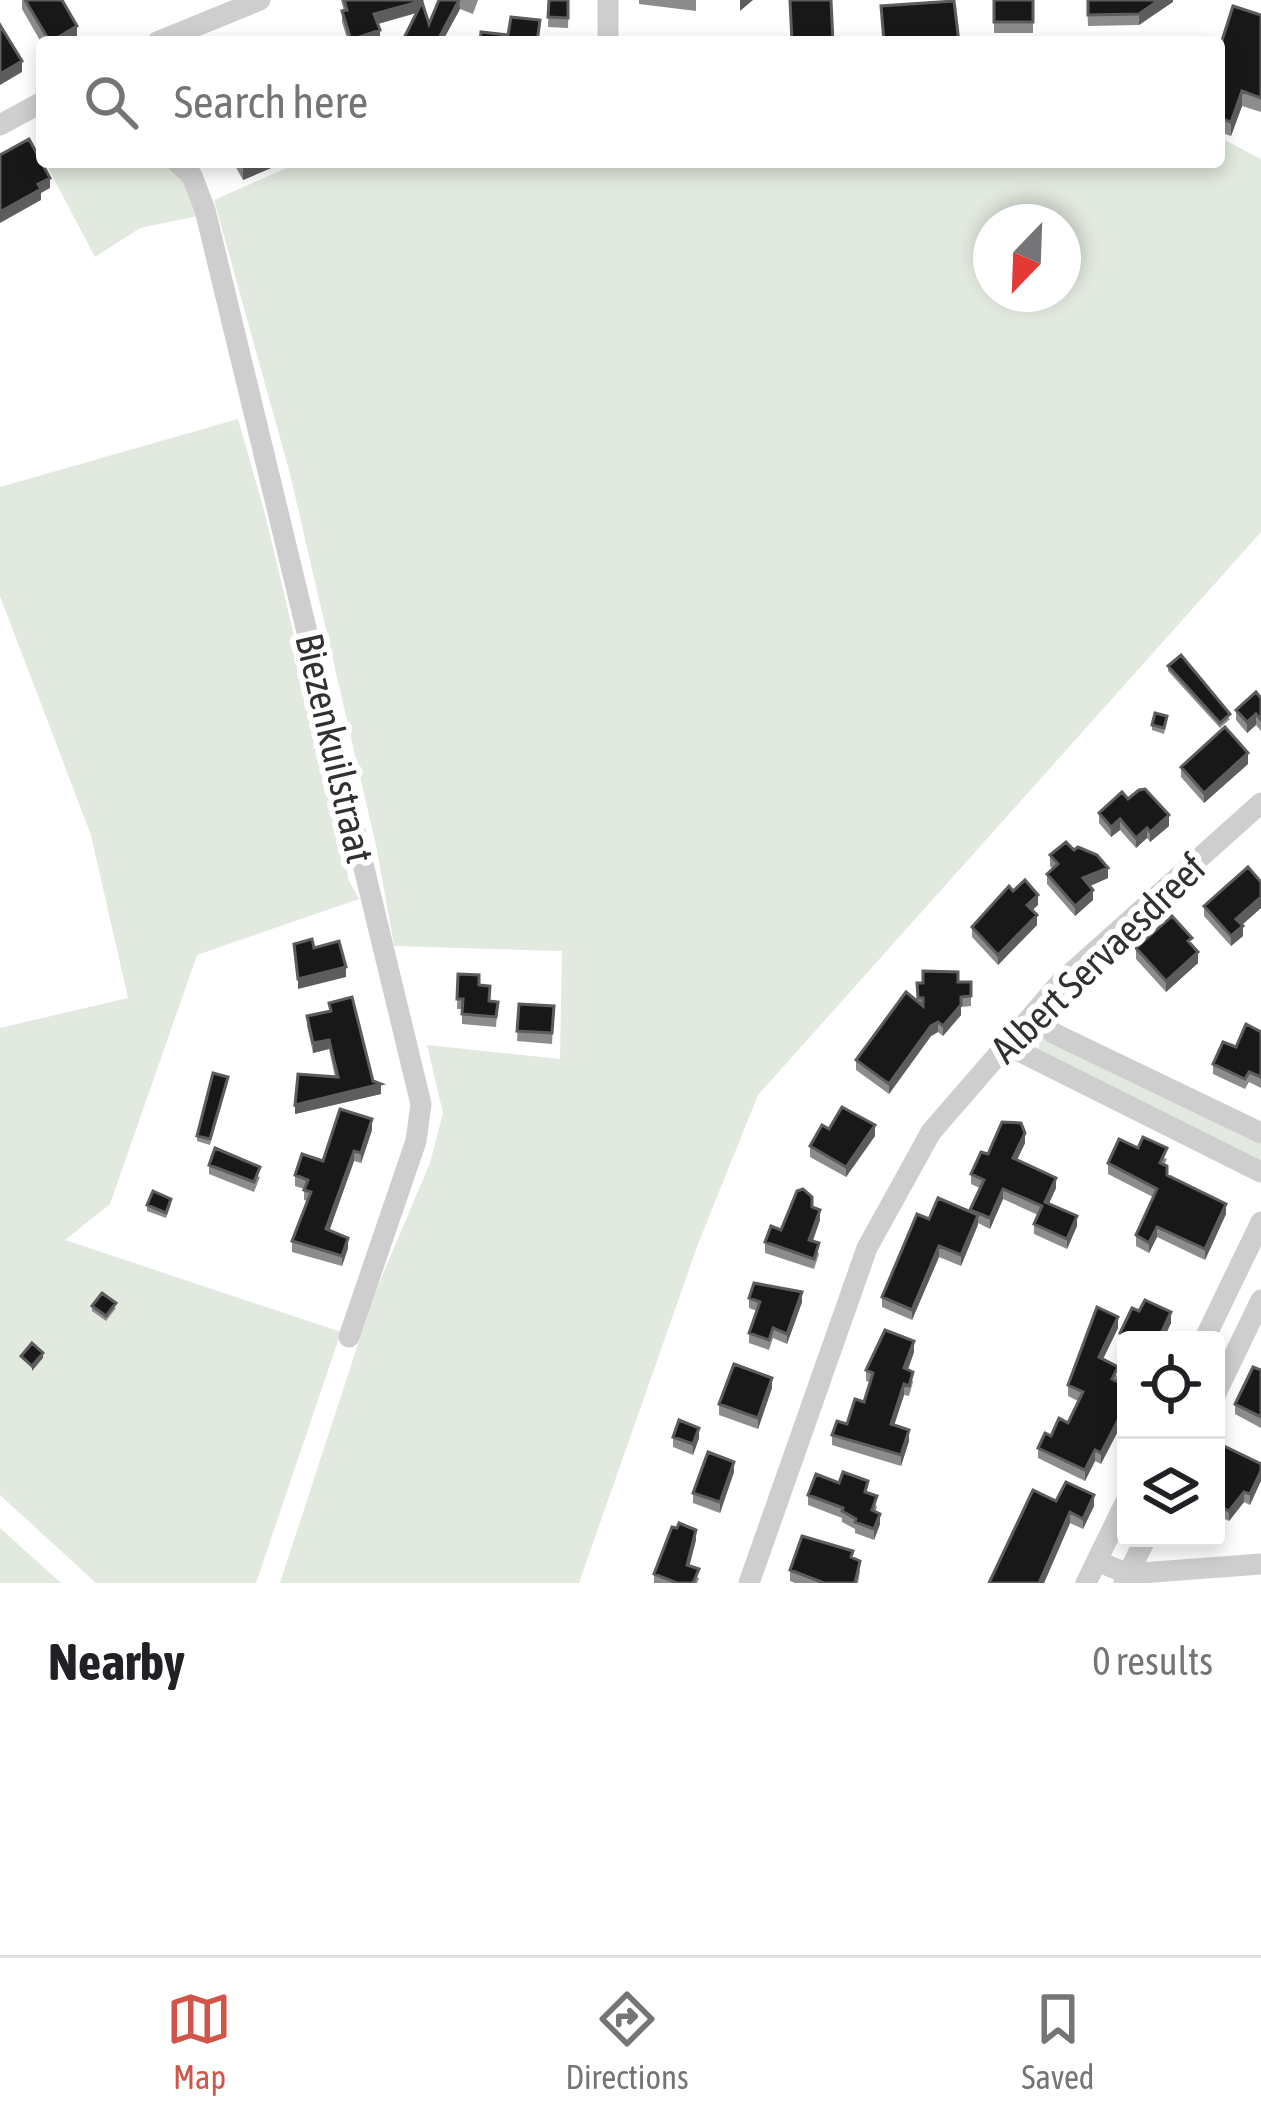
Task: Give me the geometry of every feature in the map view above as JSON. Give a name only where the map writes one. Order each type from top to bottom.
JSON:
[{"type":"street","points":[[172,36],[260,0]]},
{"type":"street","points":[[608,0],[608,36]]},
{"type":"street","points":[[0,124],[36,104]]},
{"type":"street","name":"Biezenkuilstraat","points":[[183,168],[192,176],[205,210],[421,1104],[416,1141],[349,1337]]},
{"type":"street","name":"Albert Servaesdreef","points":[[749,1583],[867,1248],[931,1132],[1061,982],[1261,803]]},
{"type":"street","points":[[1035,1013],[1053,1033],[1261,1133]]},
{"type":"street","points":[[1005,1044],[1261,1172]]},
{"type":"street","points":[[1208,1331],[1261,1222]]},
{"type":"street","points":[[1225,1374],[1261,1300]]},
{"type":"street","points":[[1086,1583],[1117,1520]]},
{"type":"street","points":[[1126,1578],[1142,1547]]},
{"type":"street","points":[[1097,1561],[1126,1578],[1237,1575],[1261,1564]]},
{"type":"shaded area","points":[[1225,140],[1261,159],[1261,532],[758,1095],[698,1244],[579,1583],[280,1583],[374,1295],[430,1163],[443,1113],[427,1045],[560,1059],[562,951],[394,946],[377,850],[290,474],[214,200],[286,168],[1225,168]]},
{"type":"shaded area","points":[[48,168],[170,168],[184,181],[198,216],[140,228],[95,257]]},
{"type":"shaded area","points":[[238,419],[346,852],[348,879],[359,899],[197,955],[110,1204],[65,1240],[341,1332],[256,1583],[96,1583],[0,1495],[0,1028],[128,998],[91,835],[0,596],[0,487]]},
{"type":"shaded area","points":[[1044,1036],[1261,1141],[1261,1163],[1038,1053]]},
{"type":"shaded area","points":[[0,1528],[61,1583],[0,1583]]},
{"type":"building","points":[[25,0],[62,0],[77,26],[60,36],[46,36]]},
{"type":"building","points":[[344,0],[422,0],[374,14],[380,30],[363,36],[350,36],[342,11],[347,10]]},
{"type":"building","points":[[439,0],[459,0],[440,36],[405,36],[422,2],[429,24]]},
{"type":"building","points":[[549,0],[568,0],[568,18],[548,17]]},
{"type":"building","points":[[790,0],[831,0],[833,36],[792,36]]},
{"type":"building","points":[[994,0],[1033,0],[1033,22],[994,22]]},
{"type":"building","points":[[1088,0],[1159,0],[1139,14],[1088,15]]},
{"type":"building","points":[[954,1],[958,36],[884,36],[881,6]]},
{"type":"building","points":[[1233,6],[1261,15],[1261,98],[1242,91],[1231,122],[1225,120],[1223,36]]},
{"type":"building","points":[[511,17],[540,20],[538,36],[481,36],[481,32],[508,35]]},
{"type":"building","points":[[0,25],[22,61],[0,74]]},
{"type":"building","points":[[29,139],[36,152],[36,168],[45,168],[50,178],[38,184],[41,189],[0,212],[0,155]]},
{"type":"building","points":[[1181,655],[1230,714],[1220,723],[1168,666]]},
{"type":"building","points":[[1256,692],[1261,698],[1261,720],[1256,714],[1247,722],[1236,710]]},
{"type":"building","points":[[1155,713],[1167,716],[1164,728],[1152,725]]},
{"type":"building","points":[[1225,727],[1248,753],[1204,793],[1181,767]]},
{"type":"building","points":[[1145,789],[1169,815],[1150,832],[1147,828],[1136,838],[1120,819],[1111,827],[1099,813],[1122,792],[1128,799]]},
{"type":"building","points":[[1066,842],[1074,850],[1078,847],[1097,855],[1108,868],[1083,878],[1093,890],[1075,906],[1047,874],[1058,864],[1050,855]]},
{"type":"building","points":[[1248,867],[1261,882],[1261,897],[1236,919],[1243,926],[1231,936],[1204,906]]},
{"type":"building","points":[[1025,880],[1038,895],[1027,905],[1037,915],[998,955],[972,927],[1009,886],[1013,891]]},
{"type":"building","points":[[1172,916],[1198,952],[1166,981],[1136,948]]},
{"type":"building","points":[[312,939],[314,948],[339,941],[346,967],[298,979],[294,944]]},
{"type":"building","points":[[923,971],[958,972],[958,982],[971,982],[971,996],[961,997],[961,1005],[943,1026],[938,1022],[931,1026],[889,1084],[856,1060],[906,992],[923,1006],[917,983],[923,983]]},
{"type":"building","points":[[458,974],[479,975],[479,985],[490,986],[489,1001],[498,1002],[496,1017],[462,1014]]},
{"type":"building","points":[[352,997],[373,1081],[381,1084],[295,1105],[298,1074],[338,1077],[329,1040],[313,1043],[307,1016],[331,1011],[329,1003]]},
{"type":"building","points":[[519,1004],[554,1006],[552,1033],[517,1031]]},
{"type":"building","points":[[1246,1024],[1261,1032],[1261,1077],[1249,1072],[1245,1079],[1213,1064],[1223,1042],[1236,1047]]},
{"type":"building","points":[[213,1073],[228,1077],[210,1139],[197,1136]]},
{"type":"building","points":[[842,1107],[875,1125],[846,1167],[810,1146],[822,1125],[829,1129]]},
{"type":"building","points":[[340,1109],[372,1119],[361,1153],[354,1151],[326,1229],[348,1238],[342,1256],[292,1241],[311,1192],[304,1190],[308,1180],[295,1175],[302,1154],[323,1161]]},
{"type":"building","points":[[1002,1122],[1021,1123],[1025,1133],[1013,1158],[1056,1178],[1045,1202],[1077,1216],[1067,1239],[1034,1224],[1042,1206],[1003,1189],[990,1218],[970,1210],[984,1180],[971,1174],[981,1152],[988,1154]]},
{"type":"building","points":[[1143,1137],[1167,1148],[1160,1163],[1167,1166],[1167,1175],[1226,1204],[1205,1249],[1157,1227],[1149,1243],[1136,1235],[1157,1189],[1108,1163],[1119,1139],[1138,1148]]},
{"type":"building","points":[[215,1148],[260,1167],[254,1182],[209,1165]]},
{"type":"building","points":[[803,1189],[812,1197],[812,1207],[820,1210],[809,1240],[819,1243],[814,1259],[765,1242],[771,1226],[781,1230],[797,1191]]},
{"type":"building","points":[[153,1191],[171,1199],[166,1213],[147,1205]]},
{"type":"building","points":[[938,1198],[978,1215],[961,1255],[939,1246],[912,1310],[882,1297],[917,1214],[929,1219]]},
{"type":"building","points":[[754,1283],[802,1292],[787,1334],[773,1328],[769,1340],[749,1333],[760,1302],[749,1298]]},
{"type":"building","points":[[102,1293],[116,1303],[106,1316],[92,1306]]},
{"type":"building","points":[[1145,1300],[1171,1312],[1162,1331],[1121,1331],[1132,1308],[1139,1311]]},
{"type":"building","points":[[1097,1307],[1118,1317],[1099,1357],[1117,1366],[1112,1379],[1117,1382],[1117,1422],[1101,1453],[1095,1450],[1085,1470],[1038,1448],[1045,1433],[1051,1436],[1059,1418],[1068,1423],[1083,1392],[1068,1385]]},
{"type":"building","points":[[885,1330],[914,1341],[904,1368],[913,1372],[909,1386],[904,1384],[891,1424],[909,1430],[901,1455],[832,1435],[837,1421],[847,1424],[855,1399],[864,1402],[873,1373],[866,1370]]},
{"type":"building","points":[[32,1343],[43,1353],[32,1366],[21,1356]]},
{"type":"building","points":[[734,1364],[772,1378],[758,1418],[719,1404]]},
{"type":"building","points":[[1253,1367],[1261,1370],[1261,1417],[1235,1404]]},
{"type":"building","points":[[679,1420],[699,1428],[693,1444],[673,1437]]},
{"type":"building","points":[[1225,1446],[1261,1464],[1250,1494],[1244,1492],[1229,1511],[1225,1509]]},
{"type":"building","points":[[708,1452],[734,1462],[720,1502],[693,1493]]},
{"type":"building","points":[[843,1472],[868,1481],[865,1492],[877,1496],[872,1510],[880,1514],[874,1529],[855,1522],[843,1508],[808,1495],[816,1474],[839,1483]]},
{"type":"building","points":[[1066,1482],[1094,1495],[1083,1519],[1070,1512],[1039,1583],[989,1583],[1033,1490],[1056,1501]]},
{"type":"building","points":[[679,1523],[696,1530],[687,1565],[699,1569],[693,1583],[654,1574],[672,1527]]},
{"type":"building","points":[[802,1536],[853,1551],[851,1557],[860,1561],[855,1583],[824,1583],[790,1570]]}]
